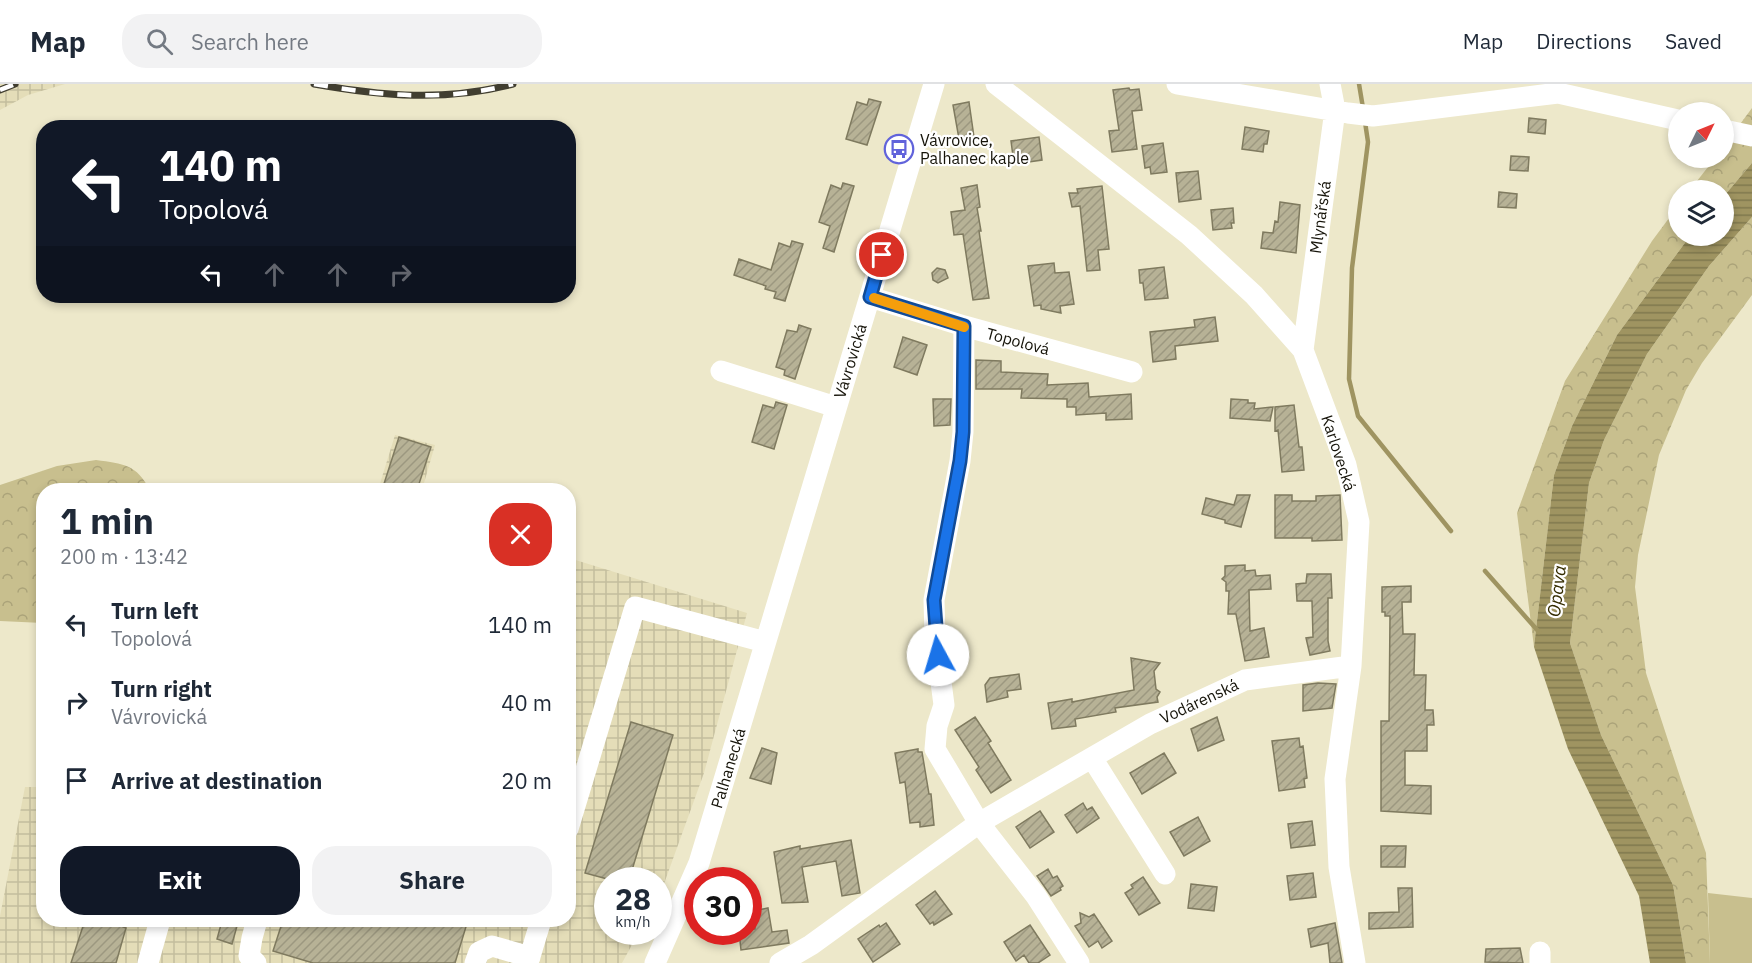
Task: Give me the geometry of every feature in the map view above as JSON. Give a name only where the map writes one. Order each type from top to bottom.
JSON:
[{"type":"street","name":"Vávrovická","points":[[787,568],[934,84]]},
{"type":"street","name":"Karlovecká","points":[[996,84],[1189,235],[1254,295],[1303,351],[1346,465],[1359,522],[1351,666],[1335,780],[1339,867],[1355,963]]},
{"type":"street","points":[[1177,84],[1373,116],[1558,93],[1668,118]]},
{"type":"street","name":"Mlynářská","points":[[1303,351],[1341,112],[1330,84]]},
{"type":"street","points":[[1734,132],[1752,135]]},
{"type":"street","name":"Topolová","points":[[870,297],[964,326],[1132,372]]},
{"type":"street","points":[[964,326],[963,432],[960,461],[934,600],[935,636],[944,705],[937,726],[935,749],[979,823],[1036,896],[1079,963]]},
{"type":"street","points":[[721,371],[836,407]]},
{"type":"street","name":"Palhanecká","points":[[655,963],[699,863],[787,568]]},
{"type":"street","points":[[576,802],[635,606],[765,642]]},
{"type":"street","name":"Vodárenská","points":[[780,963],[811,945],[979,823],[1150,724],[1245,680],[1351,666]]},
{"type":"street","points":[[1092,758],[1166,874]]},
{"type":"street","points":[[148,963],[158,927]]},
{"type":"street","points":[[249,961],[256,927]]},
{"type":"street","points":[[475,963],[479,952],[492,946],[529,960],[539,927]]},
{"type":"shaded area","points":[[0,84],[65,84],[28,95],[0,110]]},
{"type":"shaded area","points":[[395,435],[435,445],[424,483],[380,483]]},
{"type":"shaded area","points":[[576,560],[747,613],[704,773],[670,867],[594,867],[594,945],[632,945],[622,963],[0,963],[0,916],[25,787],[36,787],[36,927],[576,927]]},
{"type":"green space","points":[[1752,108],[1752,163],[1734,184],[1734,180],[1698,180],[1707,168],[1734,168],[1734,132]]},
{"type":"green space","points":[[1752,217],[1752,295],[1702,363],[1686,390],[1659,455],[1638,555],[1635,587],[1646,673],[1706,853],[1710,963],[1686,963],[1673,885],[1601,735],[1570,643],[1589,483],[1604,440],[1647,354],[1709,266],[1727,246],[1734,246],[1734,238]]},
{"type":"green space","points":[[1668,219],[1668,246],[1683,246],[1617,335],[1572,426],[1554,475],[1534,647],[1517,513],[1565,381],[1652,241]]},
{"type":"green space","points":[[96,460],[114,463],[134,470],[146,483],[36,483],[36,623],[0,621],[0,485],[57,466]]},
{"type":"green space","points":[[1708,893],[1752,898],[1752,963],[1710,963]]},
{"type":"water","points":[[1752,163],[1752,217],[1734,238],[1734,184]]},
{"type":"water","name":"Opava","points":[[1683,246],[1727,246],[1709,266],[1647,354],[1604,440],[1589,483],[1570,643],[1601,735],[1673,885],[1686,963],[1650,963],[1639,896],[1568,749],[1534,647],[1554,475],[1572,426],[1617,335]]},
{"type":"building","points":[[1129,88],[1130,90],[1139,89],[1142,110],[1132,111],[1137,149],[1112,152],[1109,131],[1119,130],[1113,90]]},
{"type":"building","points":[[869,99],[881,102],[867,145],[846,139],[857,102],[867,105]]},
{"type":"building","points":[[969,102],[974,137],[959,139],[953,105]]},
{"type":"building","points":[[1529,118],[1546,120],[1545,134],[1528,132]]},
{"type":"building","points":[[1245,127],[1269,131],[1263,152],[1242,149]]},
{"type":"building","points":[[1039,137],[1042,160],[1014,164],[1011,141]]},
{"type":"building","points":[[1163,143],[1167,172],[1151,174],[1150,167],[1145,168],[1142,146]]},
{"type":"building","points":[[1511,156],[1529,157],[1528,171],[1510,170]]},
{"type":"building","points":[[1198,171],[1201,199],[1179,202],[1176,173]]},
{"type":"building","points":[[843,183],[854,186],[834,252],[823,248],[830,226],[819,222],[831,185],[841,189]]},
{"type":"building","points":[[977,185],[980,207],[977,208],[981,231],[979,231],[989,298],[973,300],[963,234],[954,235],[951,212],[965,210],[961,188]]},
{"type":"building","points":[[1102,186],[1109,249],[1098,250],[1100,270],[1087,271],[1080,206],[1072,207],[1069,193],[1078,193],[1077,189]]},
{"type":"building","points":[[1499,192],[1517,194],[1516,208],[1498,207]]},
{"type":"building","points":[[1280,202],[1300,205],[1296,253],[1261,248],[1263,232],[1273,233],[1275,221],[1278,222]]},
{"type":"building","points":[[1233,208],[1232,228],[1213,230],[1211,210]]},
{"type":"building","points":[[792,241],[803,244],[785,301],[774,298],[776,292],[765,289],[766,286],[734,275],[739,259],[771,270],[779,243],[790,247]]},
{"type":"building","points":[[1054,263],[1055,273],[1069,272],[1074,304],[1060,306],[1061,313],[1041,309],[1041,305],[1034,306],[1028,266]]},
{"type":"building","points":[[1164,267],[1168,298],[1145,300],[1139,270]]},
{"type":"building","points":[[937,268],[945,270],[948,278],[938,283],[933,280],[932,273]]},
{"type":"building","points":[[1215,317],[1218,341],[1175,346],[1176,359],[1153,362],[1150,332],[1195,327],[1194,320]]},
{"type":"building","points":[[799,325],[811,329],[795,379],[784,375],[785,370],[776,367],[787,330],[797,332]]},
{"type":"building","points":[[903,337],[927,345],[917,375],[894,367]]},
{"type":"building","points":[[976,360],[1001,361],[1001,372],[1048,374],[1047,385],[1088,383],[1089,397],[1131,394],[1132,419],[1106,420],[1106,413],[1076,415],[1076,407],[1067,407],[1067,399],[1021,398],[1022,389],[976,389]]},
{"type":"building","points":[[933,399],[951,399],[950,425],[934,426]]},
{"type":"building","points":[[1231,399],[1248,400],[1248,403],[1255,403],[1254,409],[1273,407],[1270,421],[1230,418]]},
{"type":"building","points":[[776,402],[787,405],[774,449],[752,442],[763,405],[774,408]]},
{"type":"building","points":[[1294,405],[1304,470],[1282,472],[1278,430],[1275,431],[1275,407]]},
{"type":"building","points":[[399,437],[431,447],[419,483],[384,483]]},
{"type":"building","points":[[1237,495],[1250,495],[1241,527],[1202,514],[1206,498],[1234,505]]},
{"type":"building","points":[[1275,495],[1292,495],[1292,501],[1316,501],[1316,496],[1340,495],[1342,540],[1312,541],[1312,538],[1275,538]]},
{"type":"building","points":[[1245,565],[1245,571],[1255,570],[1256,576],[1270,575],[1271,589],[1249,590],[1250,631],[1264,628],[1269,657],[1245,661],[1236,614],[1228,614],[1229,591],[1226,591],[1226,582],[1222,579],[1225,576],[1225,566]]},
{"type":"building","points":[[1307,574],[1331,574],[1332,598],[1328,598],[1330,651],[1310,655],[1306,638],[1313,637],[1312,601],[1297,601],[1296,584],[1306,583]]},
{"type":"building","points":[[1411,586],[1411,602],[1402,602],[1403,634],[1415,634],[1414,675],[1426,675],[1425,710],[1433,710],[1434,725],[1427,725],[1427,751],[1405,751],[1405,785],[1431,786],[1431,814],[1381,811],[1381,721],[1389,721],[1390,616],[1385,616],[1385,612],[1382,612],[1382,587]]},
{"type":"building","points":[[1131,658],[1160,663],[1154,671],[1156,689],[1160,692],[1157,697],[1158,702],[1115,708],[1116,712],[1075,719],[1076,726],[1052,729],[1048,703],[1072,699],[1072,702],[1134,690]]},
{"type":"building","points":[[1019,674],[1021,689],[1007,691],[1008,697],[987,702],[985,685],[990,678]]},
{"type":"building","points":[[1336,684],[1332,708],[1303,711],[1303,685]]},
{"type":"building","points":[[975,717],[991,741],[988,743],[1011,780],[991,793],[976,770],[979,767],[955,730]]},
{"type":"building","points":[[1217,717],[1224,740],[1198,751],[1191,729]]},
{"type":"building","points":[[631,722],[673,735],[633,867],[594,867],[594,875],[585,873]]},
{"type":"building","points":[[1299,738],[1300,747],[1303,746],[1307,778],[1304,779],[1305,787],[1279,791],[1272,741]]},
{"type":"building","points":[[762,748],[777,753],[771,784],[750,778]]},
{"type":"building","points":[[918,749],[918,752],[922,752],[929,794],[931,794],[934,825],[920,827],[920,822],[910,823],[905,782],[900,783],[895,753]]},
{"type":"building","points":[[1164,753],[1176,773],[1142,794],[1130,773]]},
{"type":"building","points":[[1083,803],[1087,810],[1092,807],[1099,818],[1077,833],[1065,815]]},
{"type":"building","points":[[1040,811],[1054,832],[1030,848],[1016,827]]},
{"type":"building","points":[[1198,817],[1210,841],[1184,856],[1170,832]]},
{"type":"building","points":[[1312,821],[1315,845],[1291,848],[1288,824]]},
{"type":"building","points":[[851,840],[860,893],[842,896],[836,861],[802,867],[808,902],[782,903],[774,852],[800,846],[800,849]]},
{"type":"building","points":[[1381,846],[1406,846],[1405,867],[1381,867]]},
{"type":"building","points":[[1048,869],[1053,878],[1057,876],[1063,886],[1051,896],[1037,876]]},
{"type":"building","points":[[1313,873],[1316,897],[1290,900],[1287,876]]},
{"type":"building","points":[[1143,877],[1160,903],[1139,915],[1125,893],[1133,888],[1131,885]]},
{"type":"building","points":[[1191,884],[1217,887],[1214,911],[1188,908]]},
{"type":"building","points":[[1398,888],[1412,888],[1413,927],[1369,929],[1369,913],[1399,912]]},
{"type":"building","points":[[935,891],[952,914],[934,925],[933,922],[930,924],[916,905]]},
{"type":"building","points":[[768,908],[772,932],[787,930],[789,943],[741,950],[740,945],[762,945],[762,909]]},
{"type":"building","points":[[1080,913],[1089,917],[1094,914],[1112,941],[1102,948],[1098,941],[1089,947],[1075,926],[1081,923]]},
{"type":"building","points":[[886,923],[900,944],[873,962],[858,939]]},
{"type":"building","points":[[1335,923],[1342,963],[1330,963],[1328,943],[1311,947],[1308,929]]},
{"type":"building","points":[[1030,925],[1050,955],[1038,963],[1029,963],[1024,955],[1016,961],[1004,942]]},
{"type":"building","points":[[83,927],[126,928],[116,963],[71,963]]},
{"type":"building","points":[[220,927],[237,927],[232,944],[217,939]]},
{"type":"building","points":[[281,927],[466,927],[455,963],[313,963],[273,951]]},
{"type":"building","points":[[1520,948],[1523,963],[1485,962],[1486,949]]},
{"type":"waterway","points":[[1359,84],[1363,108]]},
{"type":"waterway","points":[[1365,122],[1368,142],[1352,268],[1349,379],[1358,416],[1451,531]]},
{"type":"waterway","points":[[1485,571],[1539,632]]},
{"type":"railway","points":[[0,90],[15,84]]},
{"type":"railway","points":[[314,84],[364,92],[414,95],[463,93],[513,84]]},
{"type":"slow traffic","points":[[874,298],[964,327]]},
{"type":"place","name":"Vávrovice, Palhanec kaple","points":[[899,149]]},
{"type":"route","points":[[882,255],[870,297],[964,326],[963,432],[960,461],[934,600],[938,655]]}]
